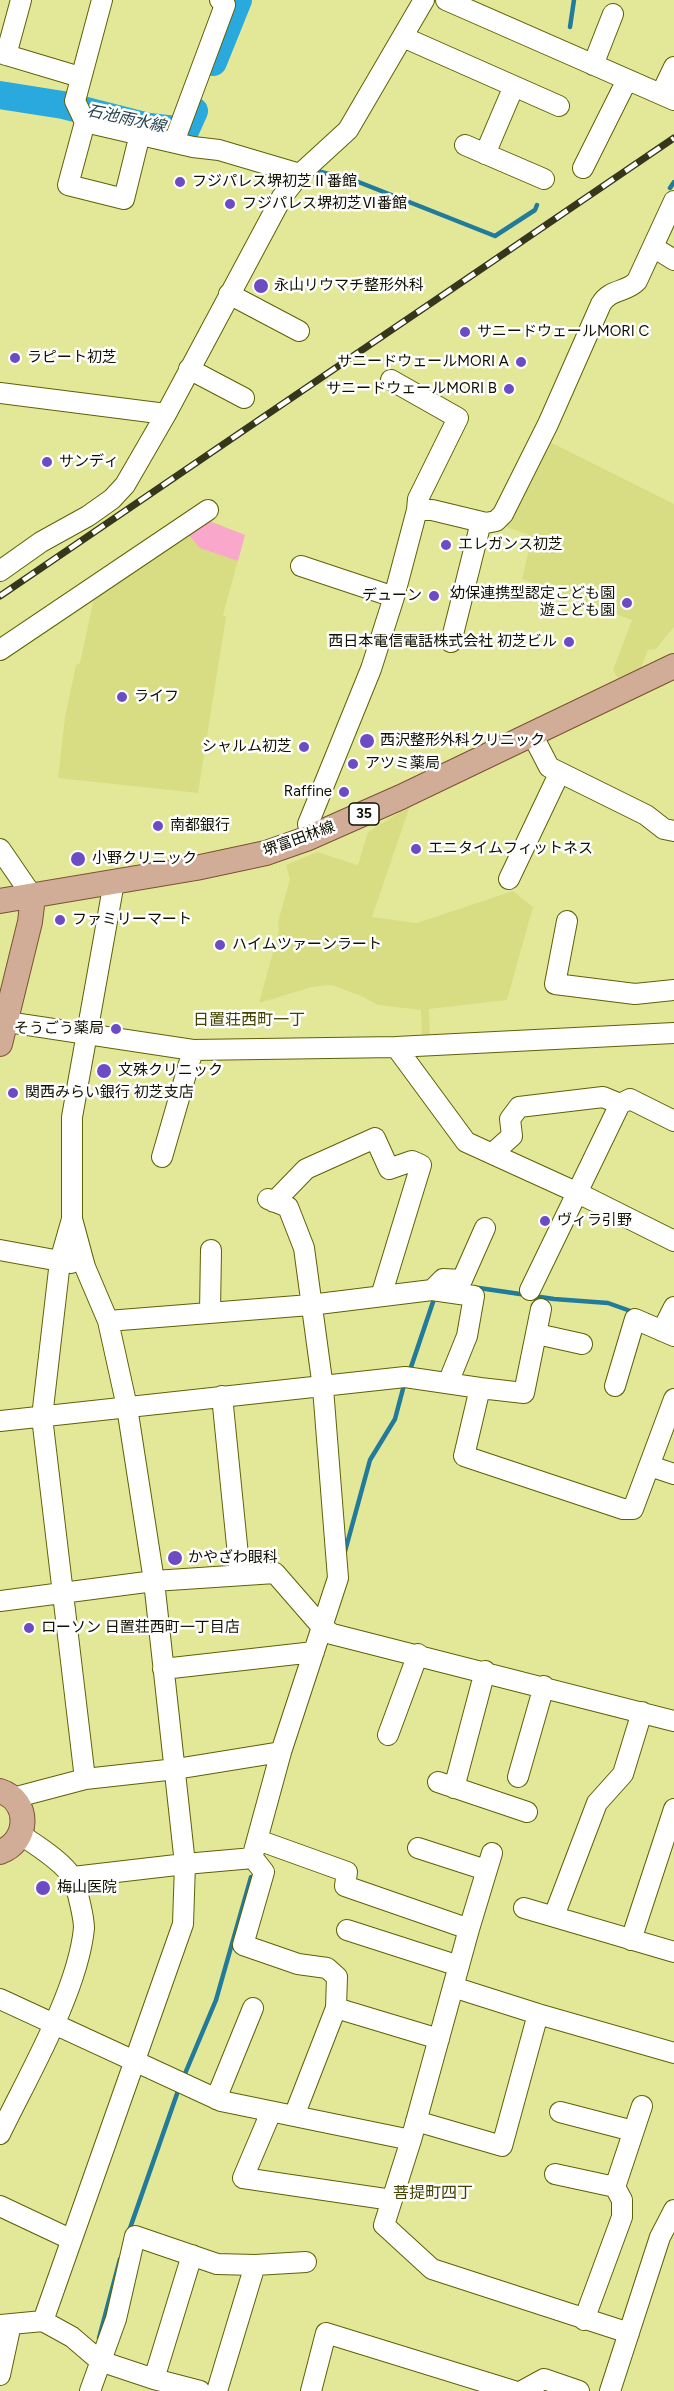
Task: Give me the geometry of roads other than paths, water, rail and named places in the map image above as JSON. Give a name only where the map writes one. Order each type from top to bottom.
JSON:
[{"type":"main road","name":"堺富田林線","points":[[0,901],[33,897],[266,853],[311,837],[391,802],[674,666]]},
{"type":"main road","points":[[1,1029],[30,922],[33,897]]},
{"type":"main road","points":[[0,1852],[15,1843],[21,1835],[23,1815],[7,1795]]},
{"type":"street","points":[[21,0],[3,54],[81,76]]},
{"type":"street","points":[[102,0],[81,76],[80,112],[68,185],[124,199],[140,134]]},
{"type":"street","points":[[177,133],[225,5],[220,0]]},
{"type":"street","points":[[0,571],[41,542],[88,516],[112,499],[133,473],[282,197],[300,174],[348,130],[424,0]]},
{"type":"street","points":[[446,0],[667,97],[674,67]]},
{"type":"street","points":[[593,64],[613,14]]},
{"type":"street","points":[[403,37],[559,106]]},
{"type":"street","points":[[583,168],[627,80]]},
{"type":"street","points":[[485,154],[514,86]]},
{"type":"street","points":[[80,112],[140,134],[177,133],[219,150],[300,174]]},
{"type":"street","points":[[465,145],[544,179]]},
{"type":"street","points":[[417,510],[432,510],[481,522],[496,521],[503,514],[548,424],[601,304],[606,295],[631,287],[637,280],[674,201]]},
{"type":"street","points":[[653,247],[674,260]]},
{"type":"street","points":[[229,294],[299,331]]},
{"type":"street","points":[[189,369],[244,398]]},
{"type":"street","points":[[311,837],[308,824],[371,669],[394,597],[418,499],[458,418],[391,381]]},
{"type":"street","points":[[0,393],[166,414]]},
{"type":"street","points":[[0,650],[208,510]]},
{"type":"street","points":[[451,642],[481,522]]},
{"type":"street","points":[[301,566],[394,597]]},
{"type":"street","points":[[532,734],[549,767],[559,774],[646,815],[664,828],[674,831]]},
{"type":"street","points":[[509,879],[559,774]]},
{"type":"street","points":[[0,849],[33,897]]},
{"type":"street","points":[[43,2321],[70,2239],[183,1924],[185,1864],[176,1769],[154,1581],[127,1407],[108,1321],[85,1267],[72,1219],[72,1117],[114,882]]},
{"type":"street","points":[[567,921],[555,984],[619,990],[635,994],[674,990]]},
{"type":"street","points":[[1,1029],[86,1036],[193,1050],[396,1047],[674,1033]]},
{"type":"street","points":[[396,1047],[466,1142],[578,1193],[674,1241]]},
{"type":"street","points":[[162,1157],[193,1050]]},
{"type":"street","points":[[493,1153],[512,1136],[510,1119],[519,1107],[603,1097],[620,1104]]},
{"type":"street","points":[[530,1290],[620,1104],[630,1099],[674,1121]]},
{"type":"street","points":[[294,2116],[336,2008],[337,1977],[327,1968],[298,1964],[243,1946],[264,1872],[255,1849],[281,1752],[338,1578],[323,1388],[304,1248],[288,1207],[271,1201],[306,1169],[375,1138],[390,1169],[412,1161],[421,1165],[381,1296]]},
{"type":"street","points":[[72,1219],[60,1261],[42,1417],[61,1593],[85,1779]]},
{"type":"street","points":[[432,1290],[443,1279],[462,1280],[485,1228]]},
{"type":"street","points":[[0,1250],[85,1267]]},
{"type":"street","points":[[210,1312],[211,1250]]},
{"type":"street","points":[[108,1321],[310,1305],[432,1290],[474,1296],[467,1336],[448,1383]]},
{"type":"street","points":[[615,1386],[635,1319],[668,1333],[674,1307]]},
{"type":"street","points":[[0,1421],[222,1396],[323,1388],[405,1377],[524,1394],[541,1309]]},
{"type":"street","points":[[537,1334],[582,1344]]},
{"type":"street","points":[[480,1388],[464,1456],[623,1509],[633,1509],[674,1399]]},
{"type":"street","points":[[222,1396],[240,1575]]},
{"type":"street","points":[[650,1466],[674,1474]]},
{"type":"street","points":[[0,1601],[154,1581],[275,1573],[322,1628],[332,1634],[544,1686],[674,1721]]},
{"type":"street","points":[[163,1669],[314,1652]]},
{"type":"street","points":[[388,1735],[417,1654]]},
{"type":"street","points":[[485,1671],[446,1785],[527,1812]]},
{"type":"street","points":[[518,1778],[544,1686]]},
{"type":"street","points":[[554,1916],[597,1803],[623,1774],[642,1712]]},
{"type":"street","points":[[7,1795],[85,1779],[176,1769],[281,1752]]},
{"type":"street","points":[[631,1940],[673,1817]]},
{"type":"street","points":[[0,2134],[52,2025],[77,1966],[84,1925],[72,1877],[49,1854],[21,1835]]},
{"type":"street","points":[[418,1848],[489,1862],[384,2225],[432,2269],[629,2333]]},
{"type":"street","points":[[72,1877],[185,1864],[255,1849],[347,1872],[345,1887],[469,1929]]},
{"type":"street","points":[[524,1908],[674,1952]]},
{"type":"street","points":[[347,1930],[459,1965]]},
{"type":"street","points":[[453,1987],[674,2053]]},
{"type":"street","points":[[0,2000],[216,2099],[294,2116],[413,2130],[502,2146],[538,2014]]},
{"type":"street","points":[[216,2099],[253,2008]]},
{"type":"street","points":[[336,2008],[439,2039]]},
{"type":"street","points":[[584,2320],[622,2217],[622,2200],[615,2187],[642,2106]]},
{"type":"street","points":[[271,2112],[243,2178],[392,2200]]},
{"type":"street","points":[[560,2112],[633,2131]]},
{"type":"street","points":[[555,2174],[615,2187]]},
{"type":"street","points":[[0,2206],[70,2239]]},
{"type":"street","points":[[610,2391],[660,2237],[674,2210]]},
{"type":"street","points":[[90,2391],[116,2319],[135,2236],[218,2264],[255,2265],[306,2262]]},
{"type":"street","points":[[154,2379],[192,2255]]},
{"type":"street","points":[[217,2391],[255,2265]]},
{"type":"street","points":[[0,2375],[6,2325],[43,2321],[72,2337],[100,2361],[200,2391]]},
{"type":"street","points":[[312,2391],[326,2333],[514,2391]]},
{"type":"street","points":[[522,2391],[544,2379],[579,2391]]},
{"type":"waterway","name":"石池雨水線","points":[[213,62],[238,0]]},
{"type":"waterway","points":[[570,27],[574,0]]},
{"type":"waterway","name":"石池雨水線","points":[[0,95],[63,105],[149,127],[185,131],[194,111]]},
{"type":"waterway","points":[[317,171],[356,181],[495,236],[535,210],[537,205]]},
{"type":"waterway","points":[[670,188],[674,182]]},
{"type":"waterway","points":[[479,1288],[554,1299],[608,1303],[636,1313]]},
{"type":"waterway","points":[[409,1373],[434,1299]]},
{"type":"waterway","points":[[344,1555],[370,1460],[395,1419],[404,1385]]},
{"type":"waterway","points":[[184,2076],[216,2000],[251,1877]]},
{"type":"waterway","points":[[129,2231],[178,2091]]},
{"type":"waterway","points":[[99,2338],[120,2259]]},
{"type":"railway","points":[[0,596],[674,138]]},
{"type":"place","name":"フジパレス堺初芝Ⅱ番館","points":[[180,182]]},
{"type":"place","name":"フジパレス堺初芝Ⅵ番館","points":[[230,204]]},
{"type":"place","name":"永山リウマチ整形外科","points":[[261,286]]},
{"type":"place","name":"サニードウェールMORI C","points":[[465,332]]},
{"type":"place","name":"ラピート初芝","points":[[15,358]]},
{"type":"place","name":"サニードウェールMORI A","points":[[521,362]]},
{"type":"place","name":"サニードウェールMORI B","points":[[509,389]]},
{"type":"place","name":"サンディ","points":[[47,462]]},
{"type":"place","name":"エレガンス初芝","points":[[446,545]]},
{"type":"place","name":"デューン","points":[[434,596]]},
{"type":"place","name":"幼保連携型認定こども園 遊こども園","points":[[627,603]]},
{"type":"place","name":"西日本電信電話株式会社 初芝ビル","points":[[569,642]]},
{"type":"place","name":"ライフ","points":[[122,697]]},
{"type":"place","name":"西沢整形外科クリニック","points":[[367,741]]},
{"type":"place","name":"シャルム初芝","points":[[304,747]]},
{"type":"place","name":"アツミ薬局","points":[[353,764]]},
{"type":"place","name":"Raffine","points":[[344,792]]},
{"type":"place","name":"南都銀行","points":[[158,826]]},
{"type":"place","name":"エニタイムフィットネス","points":[[416,849]]},
{"type":"place","name":"小野クリニック","points":[[78,859]]},
{"type":"place","name":"ファミリーマート","points":[[60,920]]},
{"type":"place","name":"ハイムツァーンラート","points":[[220,945]]},
{"type":"place","name":"そうごう薬局","points":[[116,1029]]},
{"type":"place","name":"文殊クリニック","points":[[104,1071]]},
{"type":"place","name":"関西みらい銀行 初芝支店","points":[[13,1093]]},
{"type":"place","name":"ヴィラ引野","points":[[545,1221]]},
{"type":"place","name":"かやざわ眼科","points":[[175,1558]]},
{"type":"place","name":"ローソン 日置荘西町一丁目店","points":[[29,1628]]},
{"type":"place","name":"梅山医院","points":[[43,1888]]},
{"type":"district","name":"日置荘西町一丁","points":[[249,1020]]},
{"type":"district","name":"菩提町四丁","points":[[433,2193]]}]
